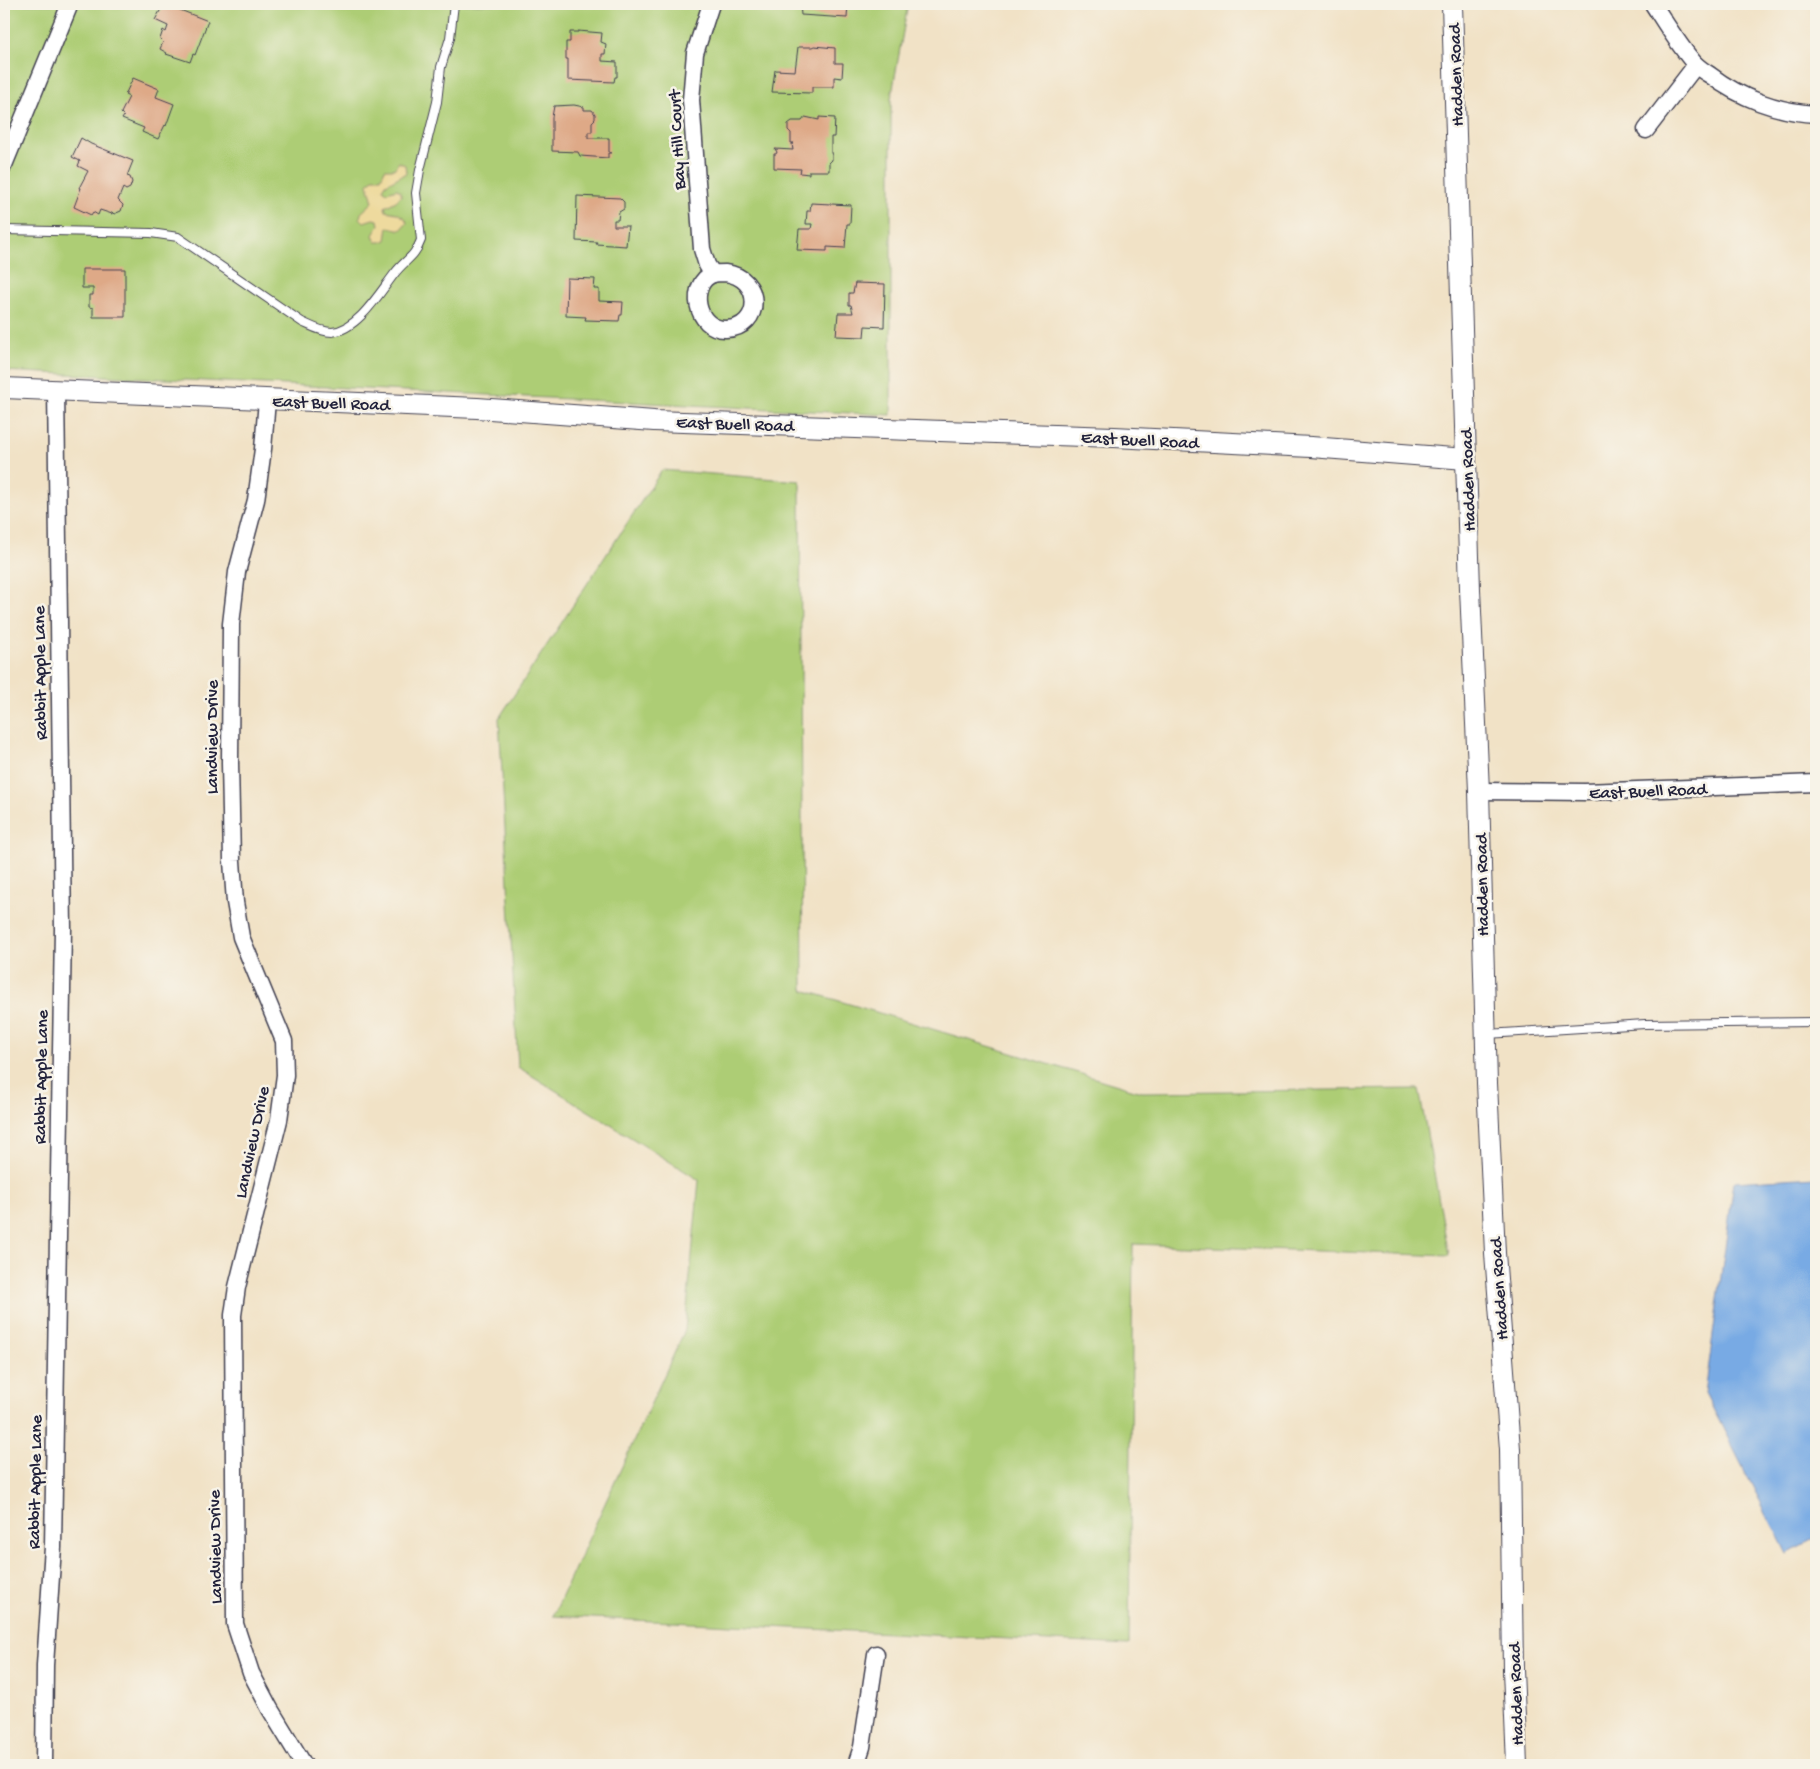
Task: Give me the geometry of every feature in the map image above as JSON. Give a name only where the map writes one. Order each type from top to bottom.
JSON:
[{"type":"street","points":[[4,165],[70,4]]},
{"type":"street","name":"Bay Hill Court","points":[[711,4],[695,53],[691,100],[702,249],[707,265],[713,274]]},
{"type":"street","name":"Hadden Road","points":[[1452,4],[1466,458],[1479,791],[1485,1034],[1495,1253],[1510,1449],[1513,1660],[1517,1765]]},
{"type":"street","points":[[1653,4],[1696,65],[1722,84],[1755,102],[1807,114],[1816,114]]},
{"type":"street","points":[[1646,130],[1696,65]]},
{"type":"street","name":"East Buell Road","points":[[4,388],[477,408],[654,421],[1114,437],[1311,447],[1466,458]]},
{"type":"street","name":"Rabbit Apple Lane","points":[[44,1765],[45,1665],[53,1547],[63,929],[56,390]]},
{"type":"street","name":"Landview Drive","points":[[267,400],[256,500],[237,572],[230,624],[232,861],[235,902],[241,937],[284,1041],[285,1075],[279,1120],[237,1287],[233,1315],[235,1624],[251,1673],[270,1709],[304,1765]]},
{"type":"street","name":"East Buell Road","points":[[1479,791],[1585,792],[1816,783]]},
{"type":"street","points":[[856,1765],[862,1747],[876,1654]]},
{"type":"lane","points":[[4,230],[151,233],[178,237],[302,322],[317,329],[332,332],[346,328],[363,315],[396,271],[414,255],[421,240],[416,193],[437,102],[441,67],[450,38],[454,4]]},
{"type":"lane","points":[[1485,1034],[1645,1024],[1816,1022]]},
{"type":"green space","points":[[4,4],[908,4],[891,99],[891,415],[4,371]]},
{"type":"green space","points":[[662,470],[800,481],[803,990],[1141,1092],[1419,1089],[1449,1256],[1133,1244],[1129,1645],[553,1616],[685,1330],[699,1180],[518,1067],[499,718]]},
{"type":"sand","points":[[399,162],[405,165],[406,173],[386,184],[383,189],[387,192],[397,189],[400,191],[401,196],[385,207],[386,211],[397,213],[405,218],[407,223],[401,230],[388,227],[386,240],[376,242],[373,235],[379,225],[378,220],[373,219],[364,222],[360,218],[361,213],[373,202],[368,184],[373,178],[381,178],[385,169],[394,169]]},
{"type":"water","points":[[1816,1177],[1816,1538],[1787,1554],[1705,1393],[1734,1182]]},
{"type":"building","points":[[165,4],[208,21],[195,55],[193,54],[190,62],[166,54],[160,49],[163,42],[160,39],[163,30],[166,32],[168,26],[155,20]]},
{"type":"building","points":[[800,4],[848,4],[847,18],[801,15]]},
{"type":"building","points":[[570,32],[602,33],[601,42],[606,44],[605,54],[602,54],[602,61],[617,62],[617,77],[615,77],[614,82],[568,80],[566,42],[570,42]]},
{"type":"building","points":[[798,47],[835,48],[835,63],[843,63],[842,78],[834,77],[834,87],[812,87],[812,93],[772,92],[775,70],[795,71]]},
{"type":"building","points":[[133,78],[159,89],[156,97],[174,104],[166,126],[158,139],[142,132],[144,128],[122,119],[124,116],[121,113],[129,97],[125,95]]},
{"type":"building","points":[[574,105],[584,107],[584,110],[592,110],[595,114],[595,119],[592,122],[592,132],[588,132],[588,138],[609,138],[609,152],[612,153],[608,153],[608,158],[580,156],[578,152],[552,151],[552,117],[554,106]]},
{"type":"building","points":[[805,117],[819,120],[819,117],[835,118],[834,137],[831,137],[832,160],[829,163],[829,171],[809,171],[809,174],[800,173],[801,169],[774,168],[774,154],[777,152],[775,149],[793,150],[792,144],[794,143],[791,143],[791,133],[788,130],[788,124],[792,121],[802,121]]},
{"type":"building","points":[[81,138],[133,161],[127,176],[130,177],[132,182],[130,188],[126,190],[123,188],[118,200],[123,205],[121,211],[114,214],[112,212],[112,214],[100,210],[98,215],[93,212],[91,215],[74,207],[81,188],[79,188],[88,171],[78,166],[80,161],[72,157]]},
{"type":"building","points":[[577,196],[620,198],[624,202],[624,209],[619,212],[618,220],[614,220],[614,226],[628,226],[626,246],[576,241]]},
{"type":"building","points":[[811,203],[851,205],[850,224],[847,224],[845,248],[827,247],[827,251],[797,250],[799,229],[811,229],[812,224],[806,224],[807,211],[810,211]]},
{"type":"building","points":[[82,269],[125,269],[125,317],[93,317],[93,308],[89,307],[89,295],[93,295],[93,288],[82,288]]},
{"type":"building","points":[[567,278],[595,279],[594,289],[599,289],[599,301],[623,302],[622,315],[620,315],[619,321],[585,320],[586,317],[566,316]]},
{"type":"building","points":[[855,283],[885,284],[884,327],[865,326],[864,337],[836,336],[838,313],[853,313],[851,305],[849,305],[849,293],[853,293]]}]
